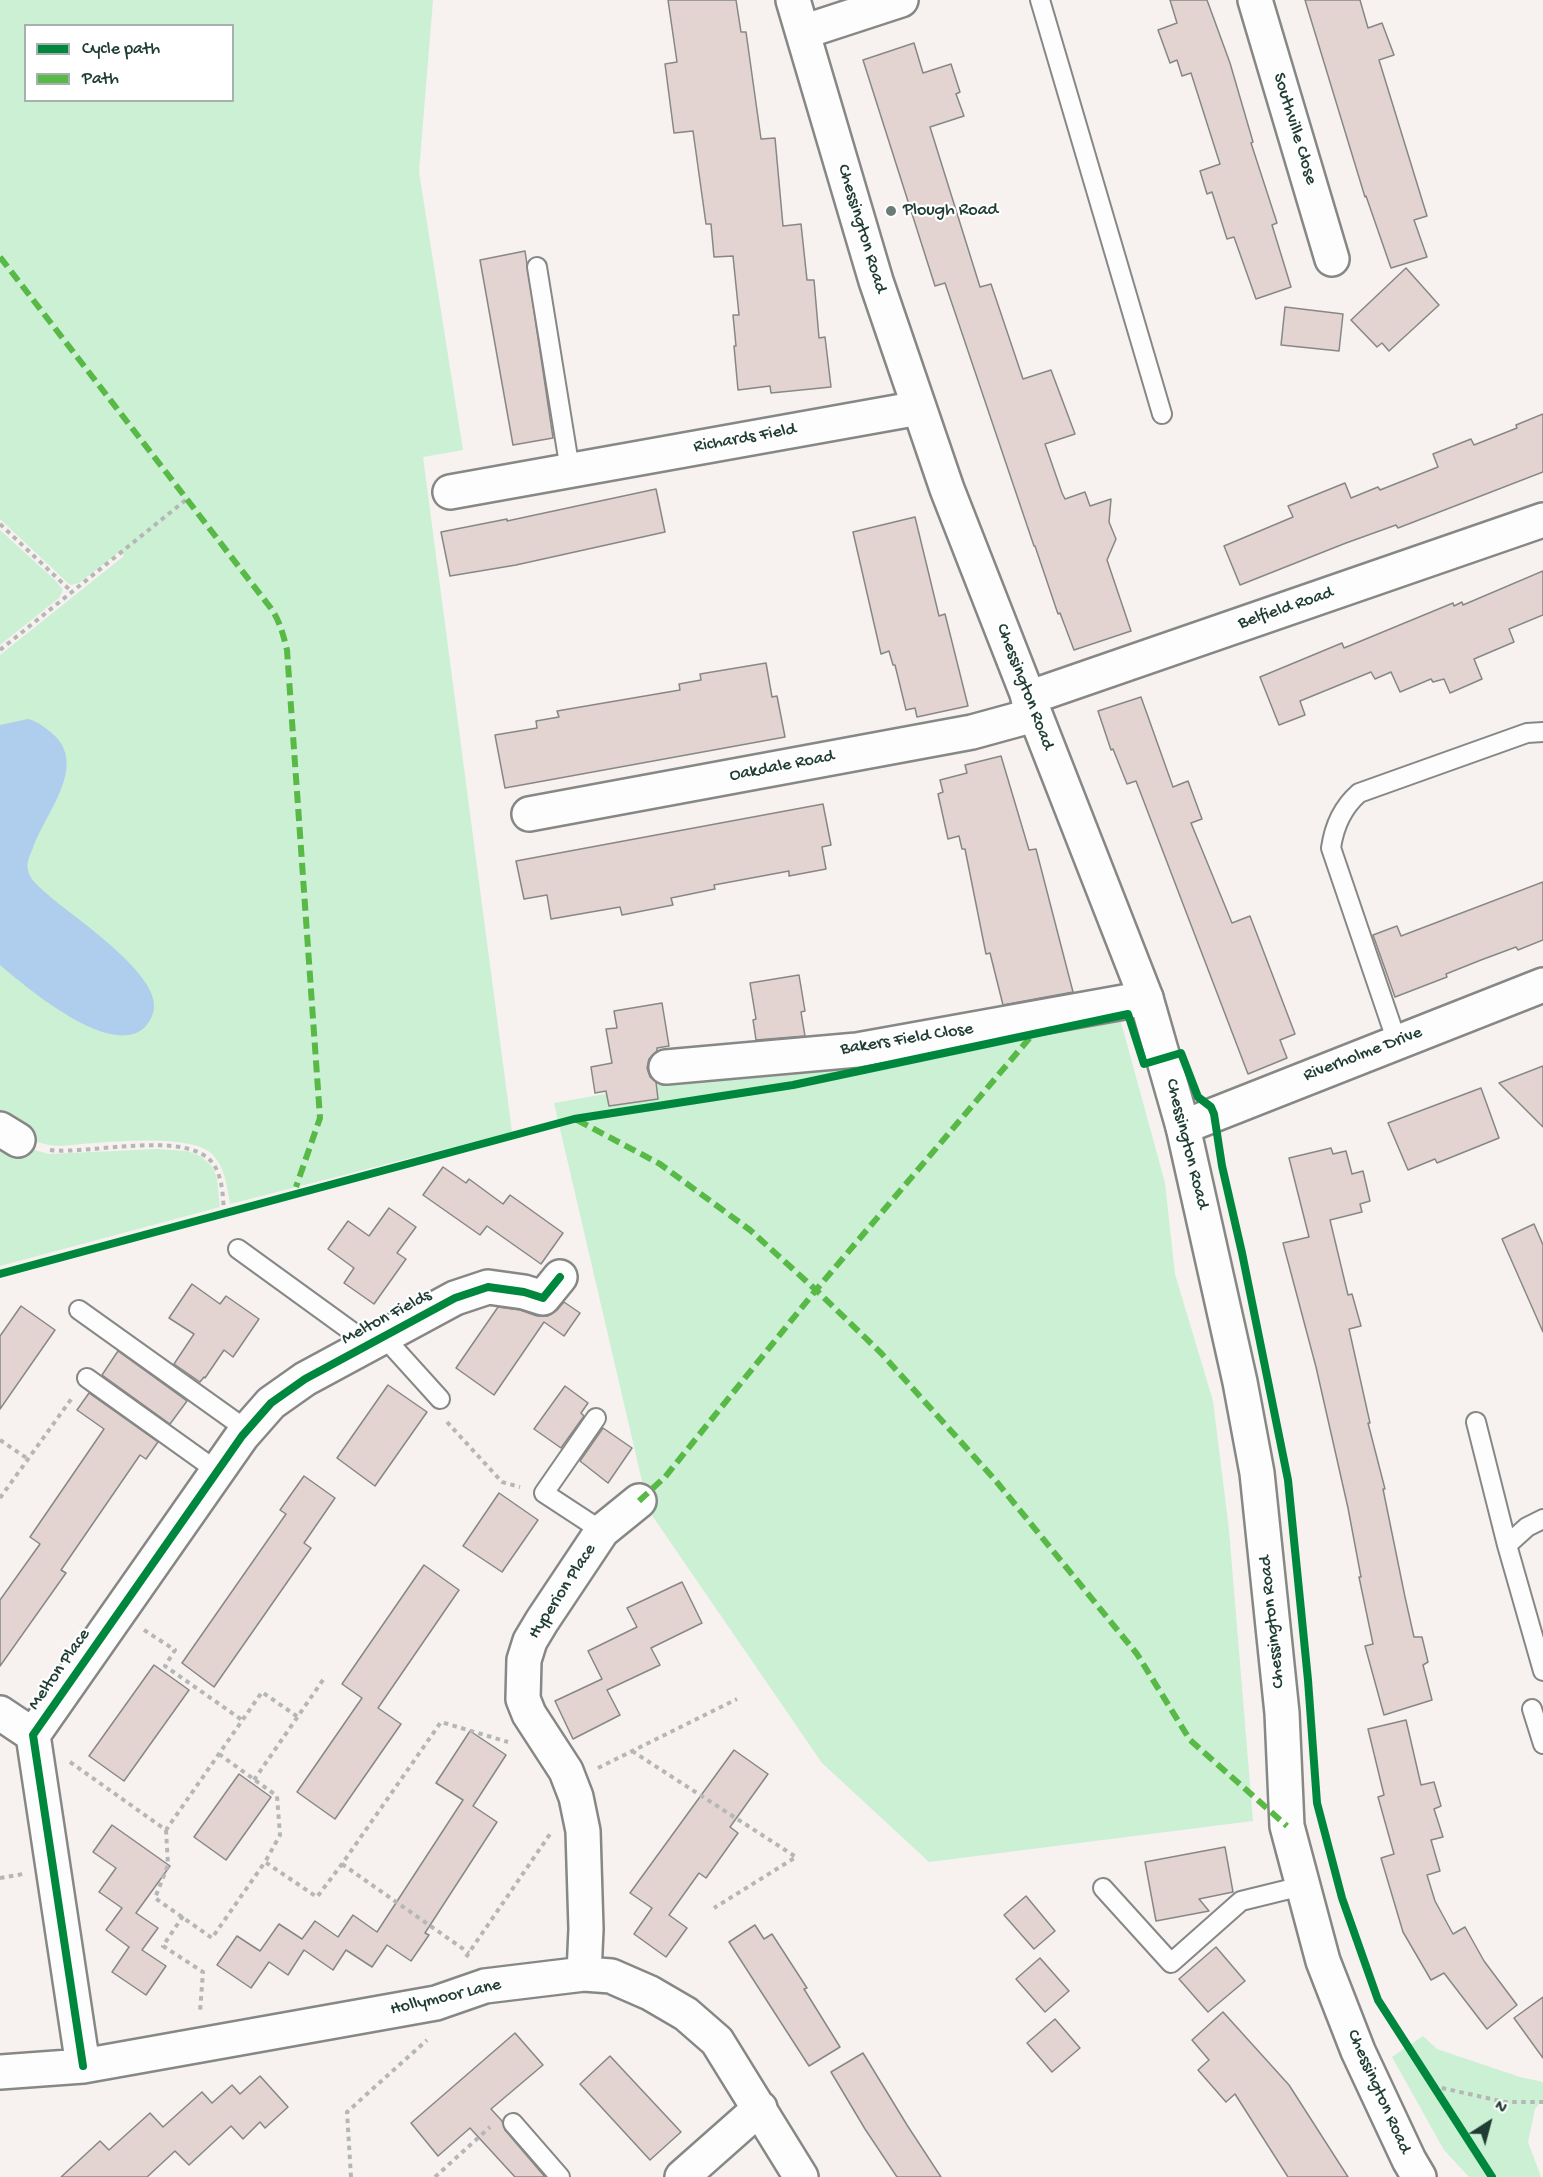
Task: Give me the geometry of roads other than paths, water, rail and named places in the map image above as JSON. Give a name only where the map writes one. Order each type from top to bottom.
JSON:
[{"type":"street","name":"Chessington Road","points":[[793,0],[876,281],[947,489],[1146,998],[1184,1127],[1240,1382],[1257,1473],[1282,1713],[1287,1826],[1323,1961],[1358,2051],[1419,2177]]},
{"type":"street","points":[[803,32],[901,0]]},
{"type":"street","name":"Southville Close","points":[[1255,0],[1332,259]]},
{"type":"street","name":"Richards Field","points":[[450,492],[920,408]]},
{"type":"street","name":"Belfield Road","points":[[1031,706],[1543,520]]},
{"type":"street","name":"Oakdale Road","points":[[529,814],[972,732],[1031,706]]},
{"type":"street","name":"Riverholme Drive","points":[[1184,1127],[1543,985]]},
{"type":"street","name":"Bakers Field Close","points":[[666,1067],[857,1050],[1146,998]]},
{"type":"street","name":"Melton Fields","points":[[245,1433],[271,1404],[297,1385],[455,1298],[488,1287],[524,1292],[543,1298],[560,1277]]},
{"type":"street","name":"Melton Place","points":[[83,2066],[33,1735],[245,1433]]},
{"type":"street","name":"Hyperion Place","points":[[584,1974],[586,1929],[583,1831],[576,1797],[566,1771],[540,1733],[523,1699],[524,1660],[530,1641],[542,1621],[602,1532],[639,1502]]},
{"type":"street","points":[[0,1713],[33,1735]]},
{"type":"street","name":"Hollymoor Lane","points":[[0,2072],[83,2066],[436,2003],[485,1986],[584,1974],[611,1976],[650,1993],[686,2014],[717,2041],[801,2177]]},
{"type":"street","points":[[682,2177],[760,2108]]},
{"type":"lane","points":[[1041,0],[1162,414]]},
{"type":"lane","points":[[537,267],[570,470]]},
{"type":"lane","points":[[1396,1042],[1331,848],[1334,830],[1350,801],[1359,793],[1527,733],[1543,732]]},
{"type":"lane","points":[[238,1250],[376,1340],[440,1399]]},
{"type":"lane","points":[[80,1310],[245,1433]]},
{"type":"lane","points":[[87,1378],[217,1471]]},
{"type":"lane","points":[[596,1418],[544,1493],[602,1532]]},
{"type":"lane","points":[[1476,1422],[1507,1545],[1543,1671]]},
{"type":"lane","points":[[1507,1545],[1527,1527],[1543,1519]]},
{"type":"lane","points":[[1532,1709],[1543,1744]]},
{"type":"lane","points":[[1103,1888],[1171,1963],[1241,1901],[1302,1886]]},
{"type":"lane","points":[[513,2124],[560,2177]]},
{"type":"water","points":[[28,719],[55,736],[64,749],[67,762],[60,792],[38,835],[29,859],[29,874],[35,883],[114,949],[143,979],[152,994],[153,1012],[145,1027],[130,1035],[112,1034],[91,1028],[70,1017],[29,989],[0,965],[0,725]]},
{"type":"place","name":"Plough Road","points":[[891,211]]}]
